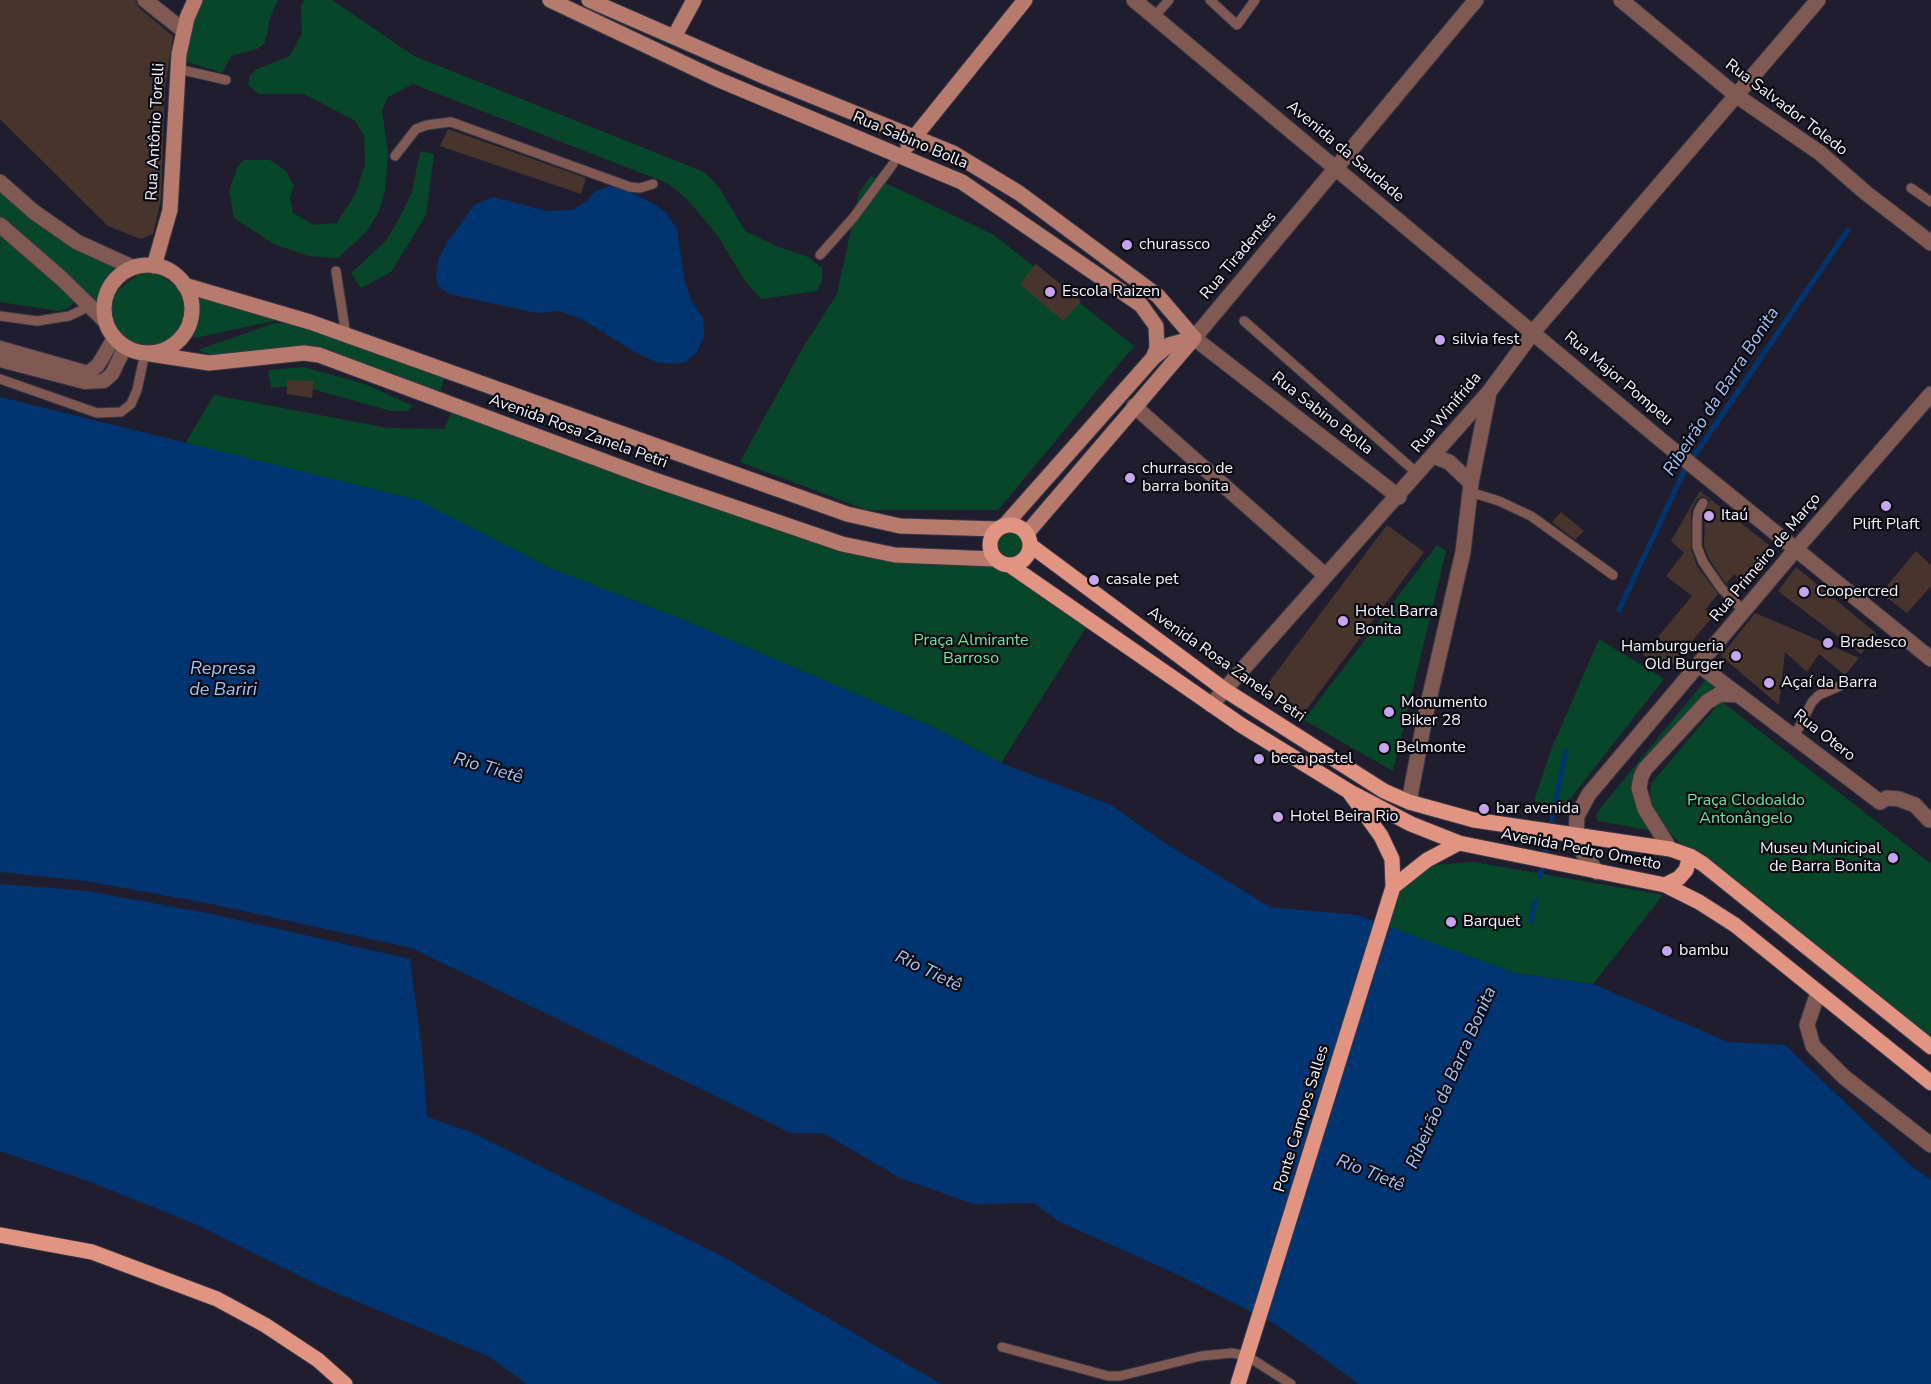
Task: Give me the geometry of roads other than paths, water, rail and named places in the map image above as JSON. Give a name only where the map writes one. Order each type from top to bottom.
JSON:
[{"type":"main road","name":"Rua Antônio Torelli","points":[[154,266],[170,210],[178,69],[184,32],[195,0]]},
{"type":"main road","name":"Rua Sabino Bolla","points":[[550,0],[897,160],[963,182],[1141,305],[1156,326],[1157,348],[1153,358]]},
{"type":"main road","name":"Rua Sabino Bolla","points":[[589,0],[952,153],[1019,193],[1158,296],[1194,338]]},
{"type":"main road","points":[[674,37],[694,0]]},
{"type":"main road","points":[[897,160],[912,137],[1025,0]]},
{"type":"main road","points":[[154,266],[168,271],[184,285],[190,299],[192,314],[187,329],[178,342],[165,350],[147,353],[120,342],[105,321],[104,308],[106,294],[113,282],[132,267],[154,266]]},
{"type":"main road","name":"Avenida Rosa Zanela Petri","points":[[184,285],[346,335],[455,376],[875,523],[938,529],[1000,528]]},
{"type":"main road","points":[[1194,338],[1169,345],[1153,358],[990,540],[991,553],[994,559],[1011,566],[1211,705],[1350,792],[1381,836],[1392,859],[1393,887]]},
{"type":"main road","name":"Rua Tiradentes","points":[[1028,539],[1134,406],[1194,338]]},
{"type":"main road","name":"Avenida Rosa Zanela Petri","points":[[147,353],[208,363],[311,353],[652,479],[842,544],[895,555],[994,559]]},
{"type":"main road","points":[[446,403],[455,376]]},
{"type":"main road","points":[[1000,528],[1012,525],[1028,539],[1023,561],[1011,566]]},
{"type":"main road","name":"Avenida Rosa Zanela Petri","points":[[1028,539],[1226,690],[1363,778],[1409,802]]},
{"type":"main road","name":"Avenida Pedro Ometto","points":[[1350,792],[1411,824],[1459,843],[1665,885],[1699,902],[1735,925],[1931,1083]]},
{"type":"main road","name":"Avenida Pedro Ometto","points":[[1409,802],[1474,820],[1670,849],[1690,856],[1931,1047]]},
{"type":"main road","points":[[1393,887],[1427,860],[1459,843]]},
{"type":"main road","points":[[1665,885],[1679,878],[1686,870],[1690,856]]},
{"type":"main road","name":"Ponte Campos Salles","points":[[1238,1384],[1393,887]]},
{"type":"main road","points":[[1818,992],[1837,972]]},
{"type":"main road","points":[[1885,1046],[1901,1023]]},
{"type":"main road","points":[[0,1235],[92,1252],[217,1299],[265,1325],[318,1360],[345,1384]]},
{"type":"street","points":[[146,0],[184,32]]},
{"type":"street","name":"Avenida da Saudade","points":[[1134,0],[1534,331]]},
{"type":"street","name":"Rua Tiradentes","points":[[1194,338],[1476,0]]},
{"type":"street","name":"Rua Salvador Toledo","points":[[1621,0],[1737,96],[1820,153],[1866,193],[1929,238]]},
{"type":"street","name":"Rua Winifrida","points":[[1211,705],[1325,575],[1399,497],[1490,392],[1534,331],[1818,0]]},
{"type":"street","points":[[0,182],[34,212],[77,242],[132,267]]},
{"type":"street","points":[[0,225],[105,321]]},
{"type":"street","name":"Rua Major Pompeu","points":[[1534,331],[1661,440],[1931,659]]},
{"type":"street","name":"Rua Sabino Bolla","points":[[1194,338],[1399,497]]},
{"type":"street","points":[[0,348],[88,373],[98,366],[120,342]]},
{"type":"street","points":[[0,360],[86,382],[104,381],[112,374],[120,342]]},
{"type":"street","points":[[1409,802],[1425,717],[1463,552],[1470,487],[1490,392]]},
{"type":"street","name":"Rua Primeiro de Março","points":[[1576,836],[1577,816],[1588,794],[1931,394]]},
{"type":"street","points":[[1134,406],[1325,575]]},
{"type":"street","points":[[1434,456],[1461,470],[1470,487]]},
{"type":"street","name":"Rua Otero","points":[[1700,665],[1737,695],[1795,735],[1880,802],[1887,798],[1899,799],[1915,805],[1930,820]]},
{"type":"street","points":[[1670,849],[1651,822],[1640,795],[1639,788],[1645,769],[1707,702],[1720,694],[1737,695]]},
{"type":"street","points":[[1576,836],[1581,850],[1597,872]]},
{"type":"street","points":[[1818,992],[1807,1024],[1813,1046],[1844,1077],[1931,1145]]},
{"type":"lane","points":[[1154,17],[1169,0]]},
{"type":"lane","points":[[1210,0],[1237,25],[1255,0]]},
{"type":"lane","points":[[178,69],[226,80]]},
{"type":"lane","points":[[395,156],[416,129],[427,124],[451,122],[630,187],[640,188],[653,184]]},
{"type":"lane","points":[[820,255],[853,218],[897,160]]},
{"type":"lane","points":[[1911,188],[1931,202]]},
{"type":"lane","points":[[336,271],[346,335]]},
{"type":"lane","points":[[0,316],[37,321],[69,316],[82,310],[86,302]]},
{"type":"lane","points":[[1244,321],[1418,474]]},
{"type":"lane","points":[[0,379],[97,413],[121,412],[131,404],[147,353]]},
{"type":"lane","points":[[1470,487],[1531,516],[1613,575]]},
{"type":"lane","points":[[1703,503],[1697,522],[1697,547],[1703,562],[1721,588],[1744,611]]},
{"type":"lane","points":[[1795,735],[1812,702],[1819,695],[1840,686]]},
{"type":"lane","points":[[1002,1347],[1108,1376],[1120,1376],[1218,1353],[1247,1356],[1291,1384]]},
{"type":"water","points":[[610,186],[630,192],[654,204],[666,213],[677,229],[684,278],[691,300],[703,318],[704,336],[697,352],[686,362],[672,364],[656,362],[640,355],[580,318],[559,311],[537,313],[449,294],[438,286],[436,278],[438,260],[448,241],[474,205],[493,197],[547,211],[573,210],[587,201],[596,191]]},
{"type":"water","name":"Represa de Bariri","points":[[0,397],[418,500],[552,569],[681,619],[933,727],[1001,763],[1111,805],[1160,840],[1270,907],[1357,915],[1515,973],[1593,984],[1728,1042],[1785,1045],[1911,1166],[1931,1180],[1931,1384],[1359,1384],[1277,1325],[1179,1275],[1058,1221],[1034,1203],[974,1204],[900,1178],[823,1133],[791,1133],[412,948],[212,904],[86,881],[0,872]]},
{"type":"water","points":[[0,884],[87,891],[212,914],[410,959],[422,1051],[427,1117],[471,1132],[720,1255],[941,1384],[527,1384],[488,1356],[320,1286],[193,1223],[88,1181],[0,1151]]},
{"type":"waterway","name":"Ribeirão da Barra Bonita","points":[[1619,610],[1685,469],[1848,230]]},
{"type":"waterway","name":"Ribeirão da Barra Bonita","points":[[1540,877],[1566,751]]},
{"type":"waterway","name":"Ribeirão da Barra Bonita","points":[[1531,921],[1535,901]]},
{"type":"place","name":"churassco","points":[[1127,245]]},
{"type":"place","name":"Escola Raizen","points":[[1050,292]]},
{"type":"place","name":"silvia fest","points":[[1440,340]]},
{"type":"place","name":"churrasco de barra bonita","points":[[1130,478]]},
{"type":"place","name":"Plift Plaft","points":[[1886,506]]},
{"type":"place","name":"Itaú","points":[[1709,516]]},
{"type":"place","name":"casale pet","points":[[1094,580]]},
{"type":"place","name":"Coopercred","points":[[1804,592]]},
{"type":"place","name":"Hotel Barra Bonita","points":[[1343,621]]},
{"type":"place","name":"Bradesco","points":[[1828,643]]},
{"type":"place","name":"Hamburgueria Old Burger","points":[[1736,656]]},
{"type":"place","name":"Açaí da Barra","points":[[1769,683]]},
{"type":"place","name":"Monumento Biker 28","points":[[1389,712]]},
{"type":"place","name":"Belmonte","points":[[1384,748]]},
{"type":"place","name":"beca pastel","points":[[1259,759]]},
{"type":"place","name":"bar avenida","points":[[1484,809]]},
{"type":"place","name":"Hotel Beira Rio","points":[[1278,817]]},
{"type":"place","name":"Museu Municipal de Barra Bonita","points":[[1893,858]]},
{"type":"place","name":"Barquet","points":[[1451,922]]},
{"type":"place","name":"bambu","points":[[1667,951]]},
{"type":"park label","name":"Praça Almirante Barroso","points":[[971,650]]},
{"type":"park label","name":"Praça Clodoaldo Antonângelo","points":[[1746,810]]},
{"type":"water label","name":"Rio Tietê","points":[[488,769]]},
{"type":"water label","name":"Rio Tietê","points":[[928,972]]},
{"type":"water label","name":"Rio Tietê","points":[[1370,1174]]}]
